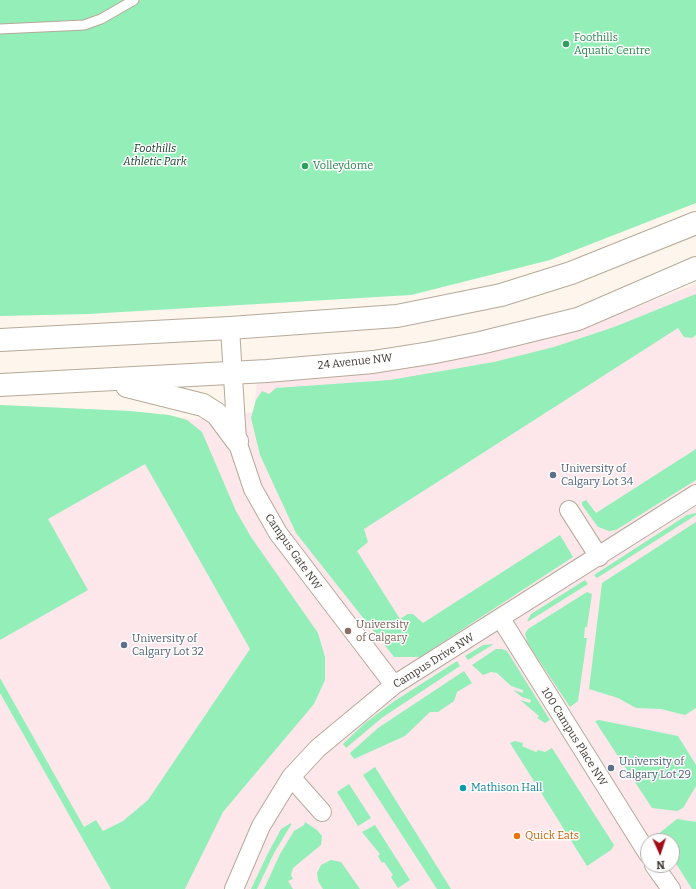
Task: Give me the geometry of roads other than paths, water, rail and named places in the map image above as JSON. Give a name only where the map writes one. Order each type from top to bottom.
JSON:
[{"type":"street","points":[[0,340],[230,328],[397,316],[501,295],[585,268],[696,223]]},
{"type":"street","name":"24 Avenue NW","points":[[0,385],[232,373],[373,362],[480,344],[578,319],[696,268]]},
{"type":"street","name":"Campus Gate NW","points":[[230,328],[237,441],[253,489],[268,519],[319,589],[394,685]]},
{"type":"street","points":[[103,380],[203,405],[217,414],[237,441]]},
{"type":"street","name":"Campus Drive NW","points":[[234,889],[261,826],[291,777],[318,748],[394,685],[501,619],[696,494]]},
{"type":"street","points":[[570,510],[599,557]]},
{"type":"street","name":"100 Campus Place NW","points":[[501,619],[640,841]]},
{"type":"street","points":[[291,777],[322,812]]},
{"type":"street","points":[[660,873],[671,889]]},
{"type":"lane","points":[[0,29],[12,30],[84,25],[101,19],[134,0]]},
{"type":"place","name":"Foothills Aquatic Centre","points":[[566,44]]},
{"type":"place","name":"Volleydome","points":[[305,166]]},
{"type":"place","name":"University of Calgary Lot 34","points":[[553,475]]},
{"type":"place","name":"University of Calgary","points":[[348,631]]},
{"type":"place","name":"University of Calgary Lot 32","points":[[124,645]]},
{"type":"place","name":"University of Calgary Lot 29","points":[[611,768]]},
{"type":"place","name":"Mathison Hall","points":[[463,788]]},
{"type":"place","name":"Quick Eats","points":[[517,836]]},
{"type":"park label","name":"Foothills Athletic Park","points":[[155,155]]}]
